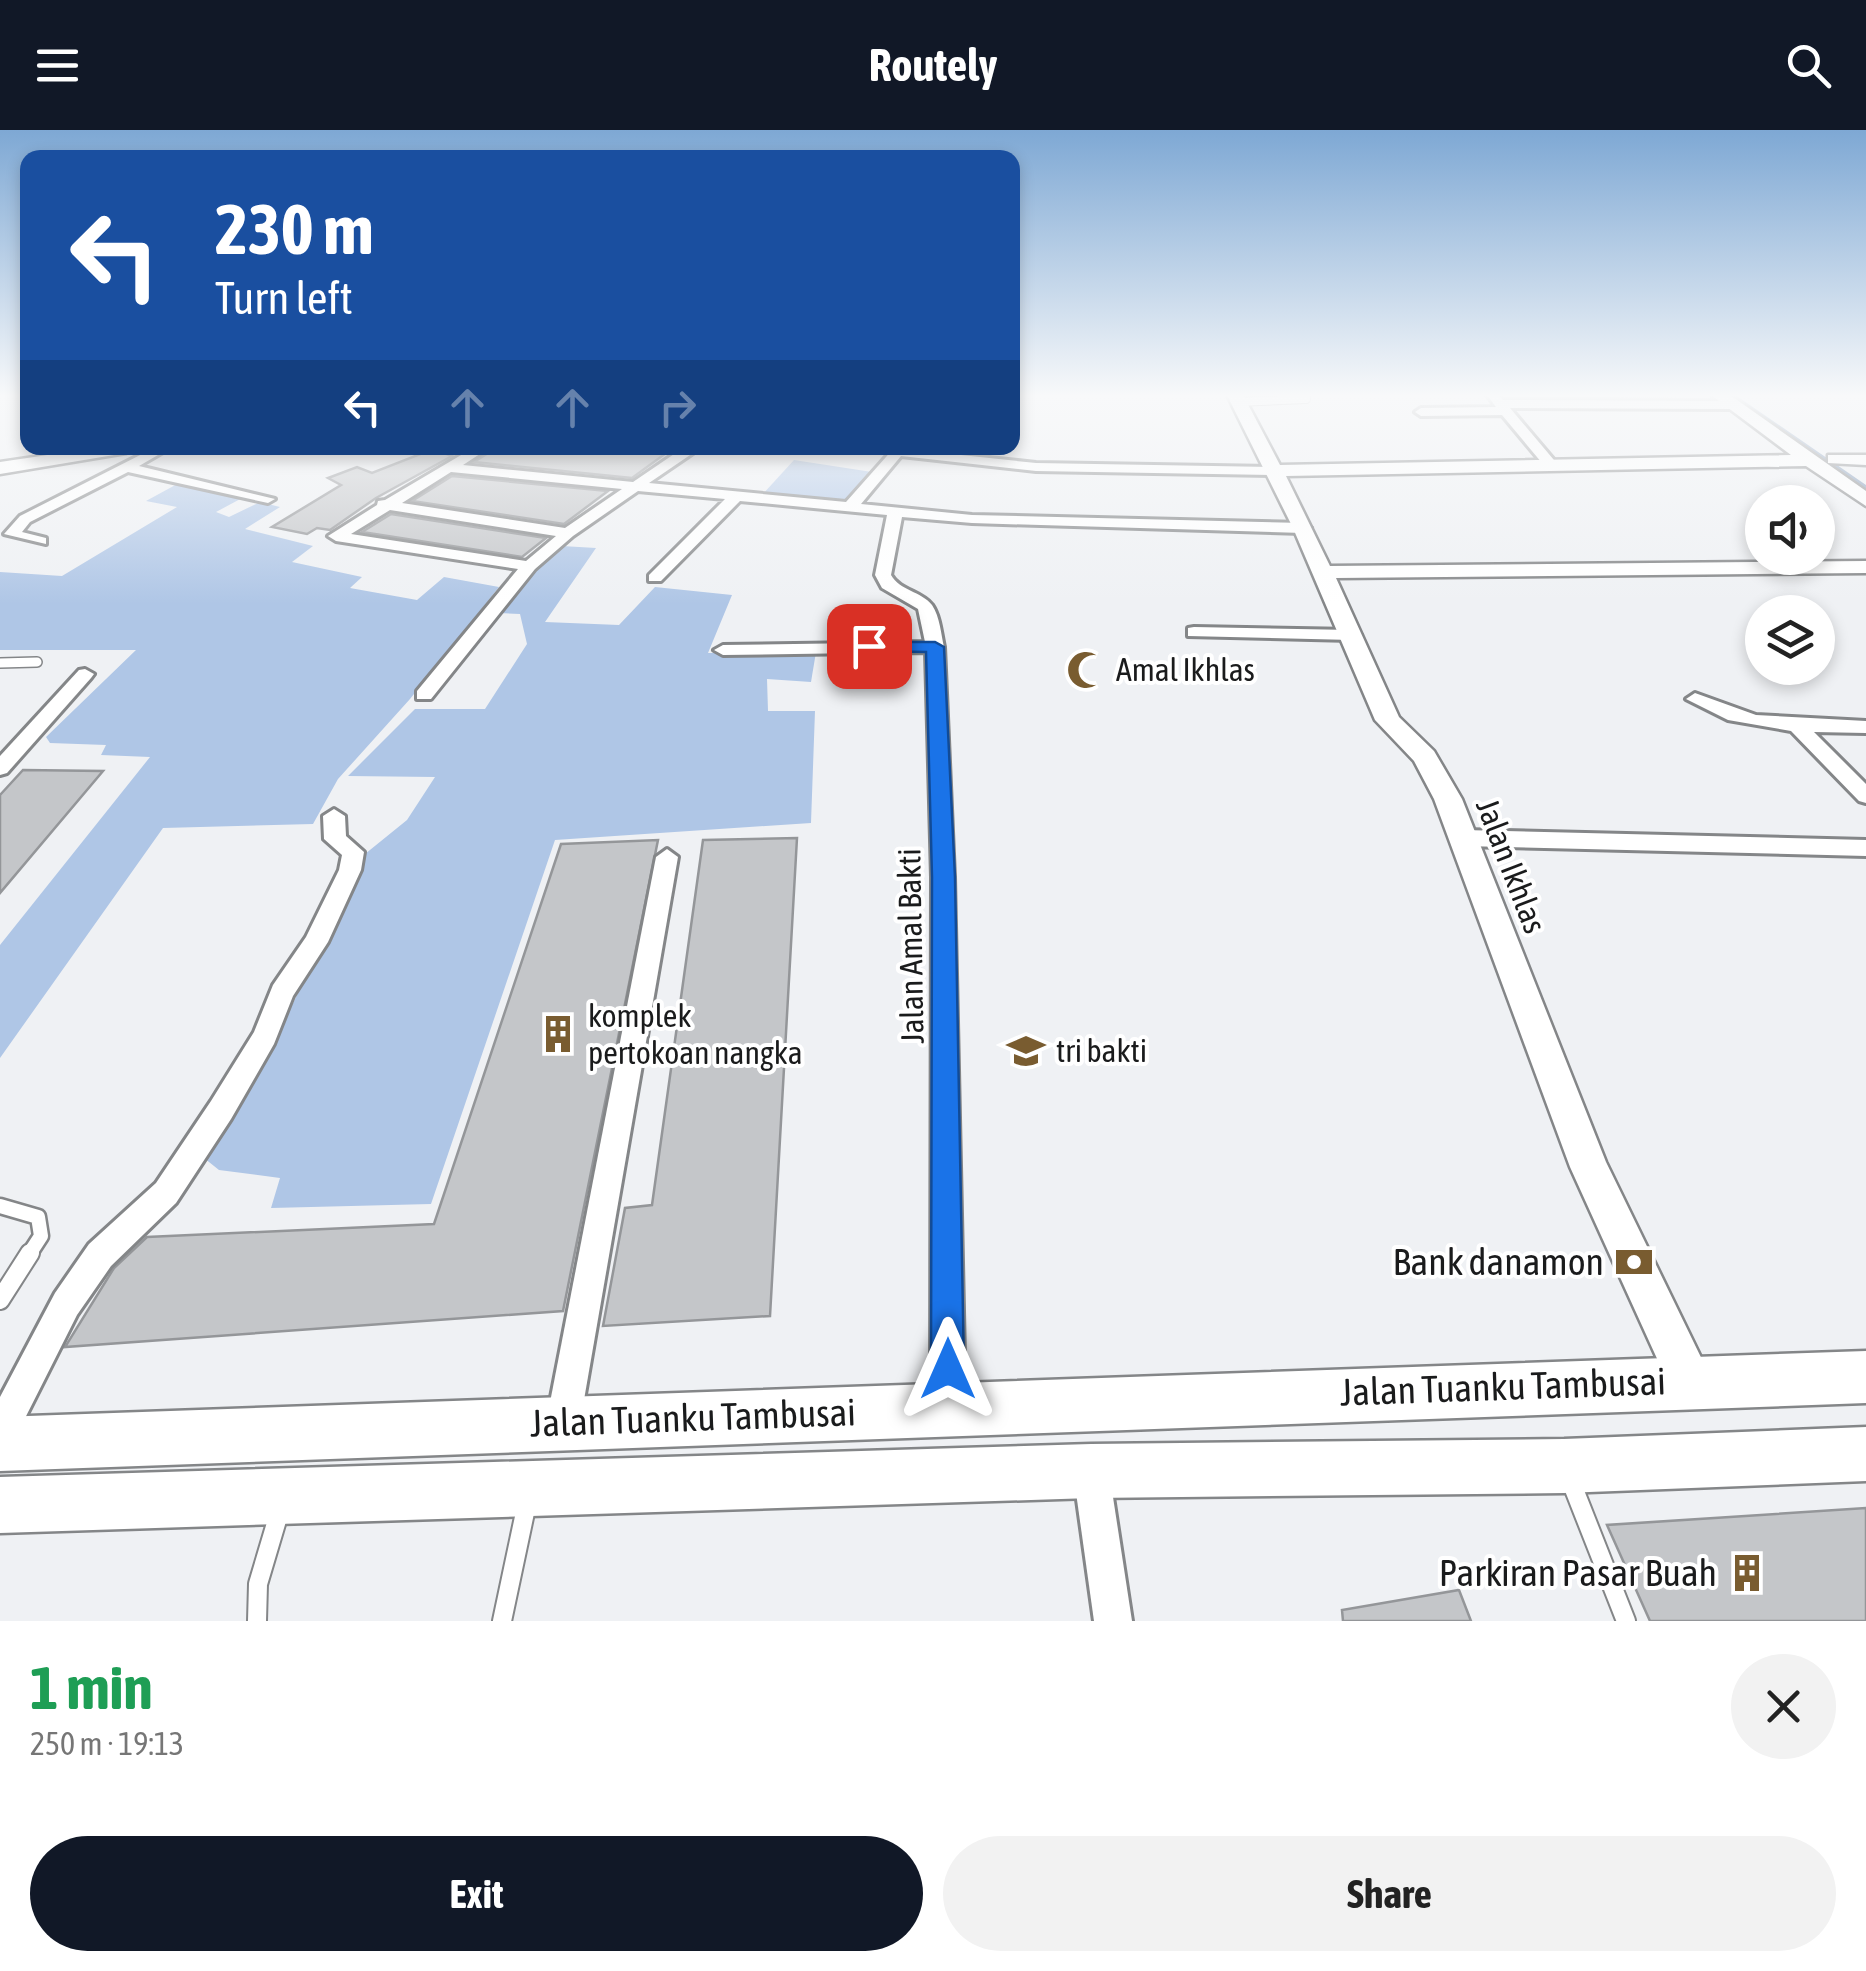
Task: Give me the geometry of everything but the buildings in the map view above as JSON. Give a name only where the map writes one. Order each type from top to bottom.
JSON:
[{"type":"main road","name":"Jalan Tuanku Tambusai","points":[[0,1444],[1690,1380],[1866,1377]]},
{"type":"main road","name":"Jalan Tuanku Tambusai","points":[[0,1505],[1091,1471],[1564,1466],[1866,1454]]},
{"type":"street","points":[[0,468],[39,465]]},
{"type":"street","points":[[41,541],[12,534],[25,519],[114,465]]},
{"type":"street","points":[[152,465],[268,499]]},
{"type":"street","points":[[454,465],[336,536],[529,566]]},
{"type":"street","points":[[424,695],[529,566],[568,532],[667,465]]},
{"type":"street","points":[[850,507],[886,465]]},
{"type":"street","points":[[1016,465],[1276,471],[1613,465]]},
{"type":"street","name":"Jalan Ikhlas","points":[[1272,465],[1388,720],[1435,770],[1589,1167],[1690,1380]]},
{"type":"street","points":[[1817,465],[1866,500]]},
{"type":"street","points":[[448,468],[895,512],[1088,525],[1303,528]]},
{"type":"street","points":[[655,578],[737,496]]},
{"type":"street","points":[[383,504],[568,532]]},
{"type":"street","name":"Jalan Amal Bakti","points":[[895,512],[883,574],[888,585],[920,599],[928,610],[935,647],[944,877],[948,1407]]},
{"type":"street","points":[[1323,572],[1866,567]]},
{"type":"street","points":[[1194,632],[1352,635]]},
{"type":"street","points":[[723,650],[935,647]]},
{"type":"street","points":[[3,762],[85,674]]},
{"type":"street","points":[[1695,699],[1724,713],[1796,725],[1866,727]]},
{"type":"street","points":[[1796,725],[1866,796]]},
{"type":"street","points":[[0,1432],[66,1304],[100,1255],[166,1193],[265,1036],[282,992],[316,942],[350,870],[353,852],[335,839],[334,816]]},
{"type":"street","points":[[1463,838],[1866,848]]},
{"type":"street","points":[[563,1423],[668,857]]},
{"type":"street","points":[[1091,1471],[1113,1621]]},
{"type":"lane","points":[[0,663],[37,662]]},
{"type":"lane","points":[[0,1206],[38,1217],[41,1236],[0,1300]]},
{"type":"lane","points":[[1564,1466],[1626,1621]]},
{"type":"lane","points":[[502,1621],[530,1488]]},
{"type":"lane","points":[[258,1621],[258,1584],[284,1496]]},
{"type":"shaded area","points":[[790,465],[824,465],[872,472],[846,500],[837,502],[761,496]]},
{"type":"shaded area","points":[[179,483],[244,497],[216,512],[229,517],[260,502],[280,507],[245,529],[313,546],[292,562],[362,577],[350,588],[417,600],[444,577],[499,587],[410,699],[338,779],[313,824],[163,828],[0,1058],[0,945],[150,757],[101,755],[106,745],[50,743],[46,737],[136,650],[0,650],[0,572],[62,576],[177,507],[146,501]]},
{"type":"shaded area","points":[[562,546],[596,548],[545,622],[619,625],[655,587],[732,595],[708,653],[816,652],[811,682],[767,679],[768,711],[815,711],[811,823],[555,840],[431,1204],[271,1208],[280,1178],[219,1170],[204,1158],[282,1026],[365,854],[407,820],[435,777],[348,776],[415,709],[485,709],[527,644],[520,614],[498,613],[532,571]]},
{"type":"waterway","points":[[1832,465],[1866,488]]},
{"type":"place","name":"Amal Ikhlas","points":[[1086,670]]},
{"type":"place","name":"komplek pertokoan nangka","points":[[558,1034]]},
{"type":"place","name":"tri bakti","points":[[1026,1051]]},
{"type":"place","name":"Bank danamon","points":[[1634,1262]]},
{"type":"place","name":"Parkiran Pasar Buah","points":[[1747,1573]]},
{"type":"route","points":[[869,646],[935,647],[944,877],[948,1369]]}]
